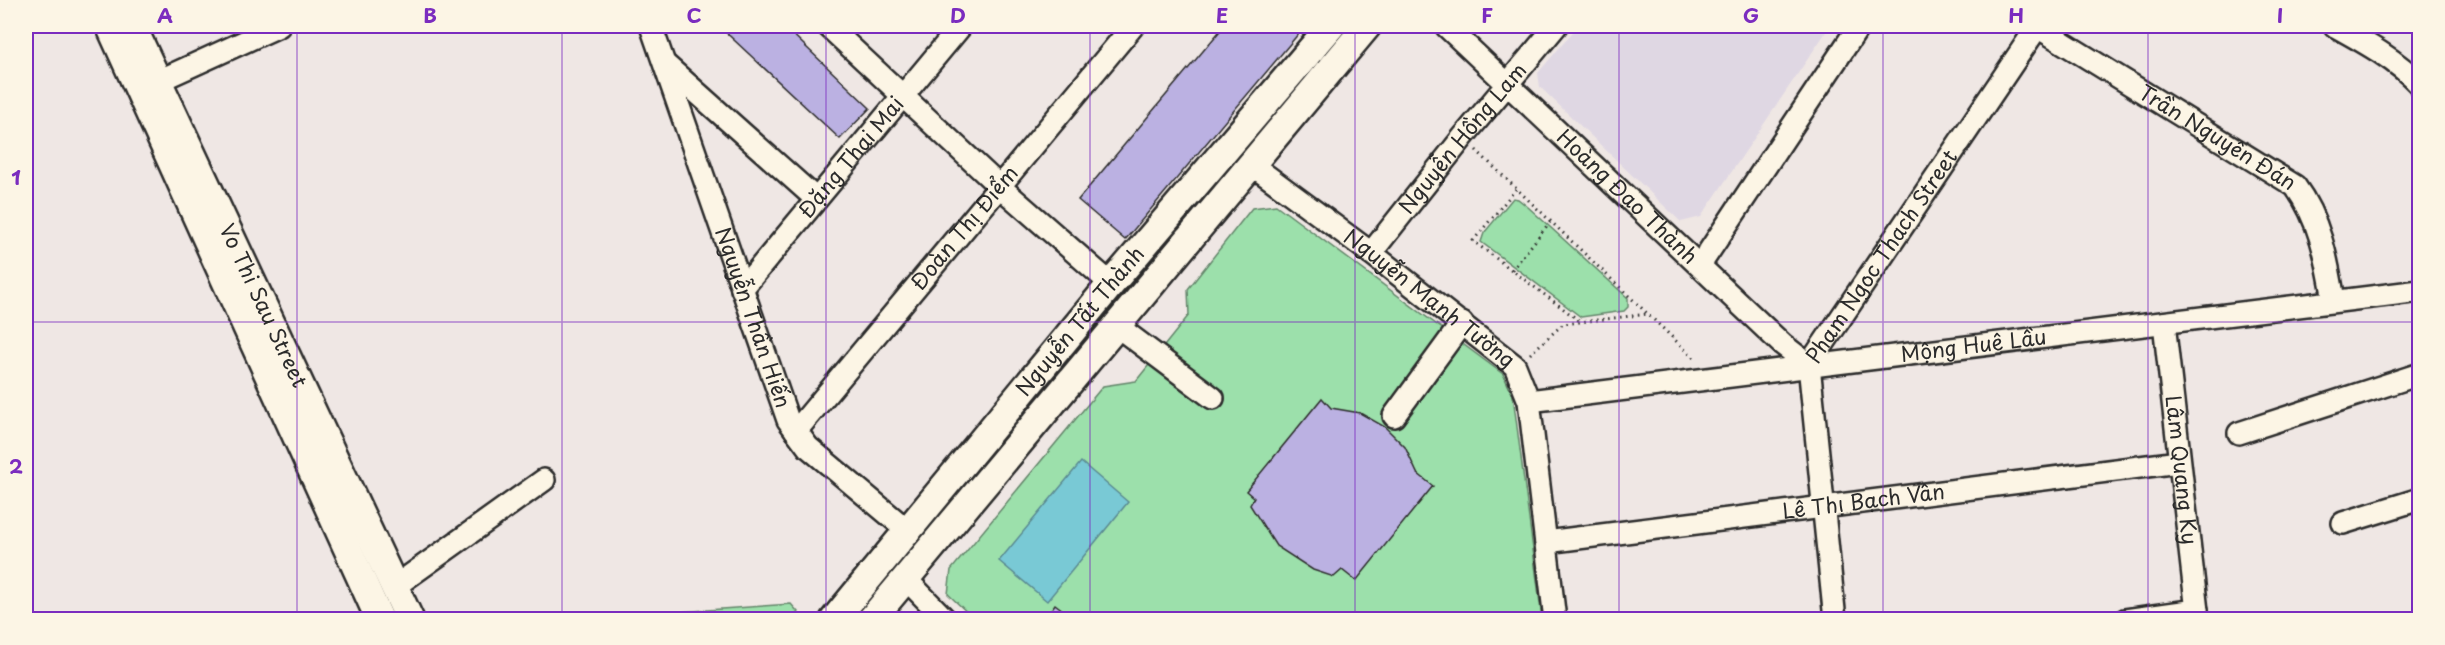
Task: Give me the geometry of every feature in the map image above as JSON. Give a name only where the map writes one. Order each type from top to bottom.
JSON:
[{"type":"main road","name":"Vo Thi Sau Street","points":[[110,26],[149,85],[410,620]]},
{"type":"main road","name":"Vo Thi Sau Street","points":[[132,26],[149,85],[380,620]]},
{"type":"main road","name":"Nguyễn Tất Thành","points":[[834,620],[1111,284],[1330,26]]},
{"type":"main road","name":"Nguyễn Tất Thành","points":[[871,620],[1367,26]]},
{"type":"street","points":[[149,85],[279,26]]},
{"type":"street","name":"Nguyễn Thần Hiến","points":[[651,26],[780,399],[796,431],[808,447],[907,530]]},
{"type":"street","points":[[828,26],[999,186],[1111,284]]},
{"type":"street","name":"Đặng Thai Mai","points":[[742,290],[815,198],[961,26]]},
{"type":"street","name":"Đoàn Thị Điểm","points":[[796,431],[1133,26]]},
{"type":"street","name":"Hoàng Đạo Thành","points":[[1446,26],[1782,344],[1809,365]]},
{"type":"street","name":"Nguyễn Hồng Lam","points":[[1371,253],[1506,84],[1556,26]]},
{"type":"street","points":[[1700,265],[1859,26]]},
{"type":"street","name":"Trần Nguyên Đán","points":[[2037,26],[2295,186],[2307,202],[2317,224],[2334,300]]},
{"type":"street","name":"Pham Ngoc Thach Street","points":[[1835,620],[1809,365],[2037,26]]},
{"type":"street","points":[[2335,26],[2350,31],[2410,74],[2420,85]]},
{"type":"street","name":"Nguyễn Thần Hiến","points":[[664,64],[815,198]]},
{"type":"street","name":"Nguyễn Mạnh Tường","points":[[1252,165],[1371,253],[1515,366],[1529,401],[1555,620]]},
{"type":"street","name":"Mộng Huê Lầu","points":[[1529,401],[2420,291]]},
{"type":"street","points":[[1394,416],[1462,323]]},
{"type":"street","name":"Lâm Quang Ky","points":[[2164,323],[2198,615]]},
{"type":"street","points":[[1117,326],[1213,398]]},
{"type":"street","points":[[2239,433],[2420,374]]},
{"type":"street","name":"Lê Thị Bạch Vân","points":[[1546,542],[1822,509],[2179,462]]},
{"type":"street","points":[[394,587],[544,480]]},
{"type":"street","points":[[2343,523],[2420,499]]},
{"type":"street","points":[[905,578],[946,620]]},
{"type":"street","points":[[2125,620],[2198,615]]},
{"type":"path","points":[[1463,137],[1715,378]]},
{"type":"path","points":[[1516,189],[1473,241],[1581,322]]},
{"type":"path","points":[[1512,270],[1550,221]]},
{"type":"path","points":[[1530,354],[1563,324],[1648,314]]},
{"type":"shaded area","points":[[1578,26],[1830,26],[1701,217],[1681,222],[1540,87],[1538,73]]},
{"type":"green space","points":[[1513,198],[1528,207],[1628,298],[1628,307],[1624,311],[1581,317],[1481,242],[1484,233]]},
{"type":"green space","points":[[1276,205],[1503,374],[1513,396],[1542,619],[975,620],[948,594],[951,570],[1103,386],[1136,381],[1189,315],[1188,289],[1252,208]]},
{"type":"green space","points":[[791,604],[798,612],[792,619],[579,619]]},
{"type":"water","points":[[1081,462],[1128,502],[1047,601],[999,561]]},
{"type":"building","points":[[719,26],[784,26],[870,108],[840,139]]},
{"type":"building","points":[[1224,26],[1305,26],[1125,240],[1078,200]]},
{"type":"building","points":[[1322,398],[1331,408],[1360,413],[1385,427],[1405,447],[1417,473],[1433,486],[1356,581],[1342,570],[1334,577],[1313,570],[1276,546],[1250,505],[1254,498],[1246,491]]},
{"type":"building","points":[[1055,604],[1076,620],[1044,620]]}]
